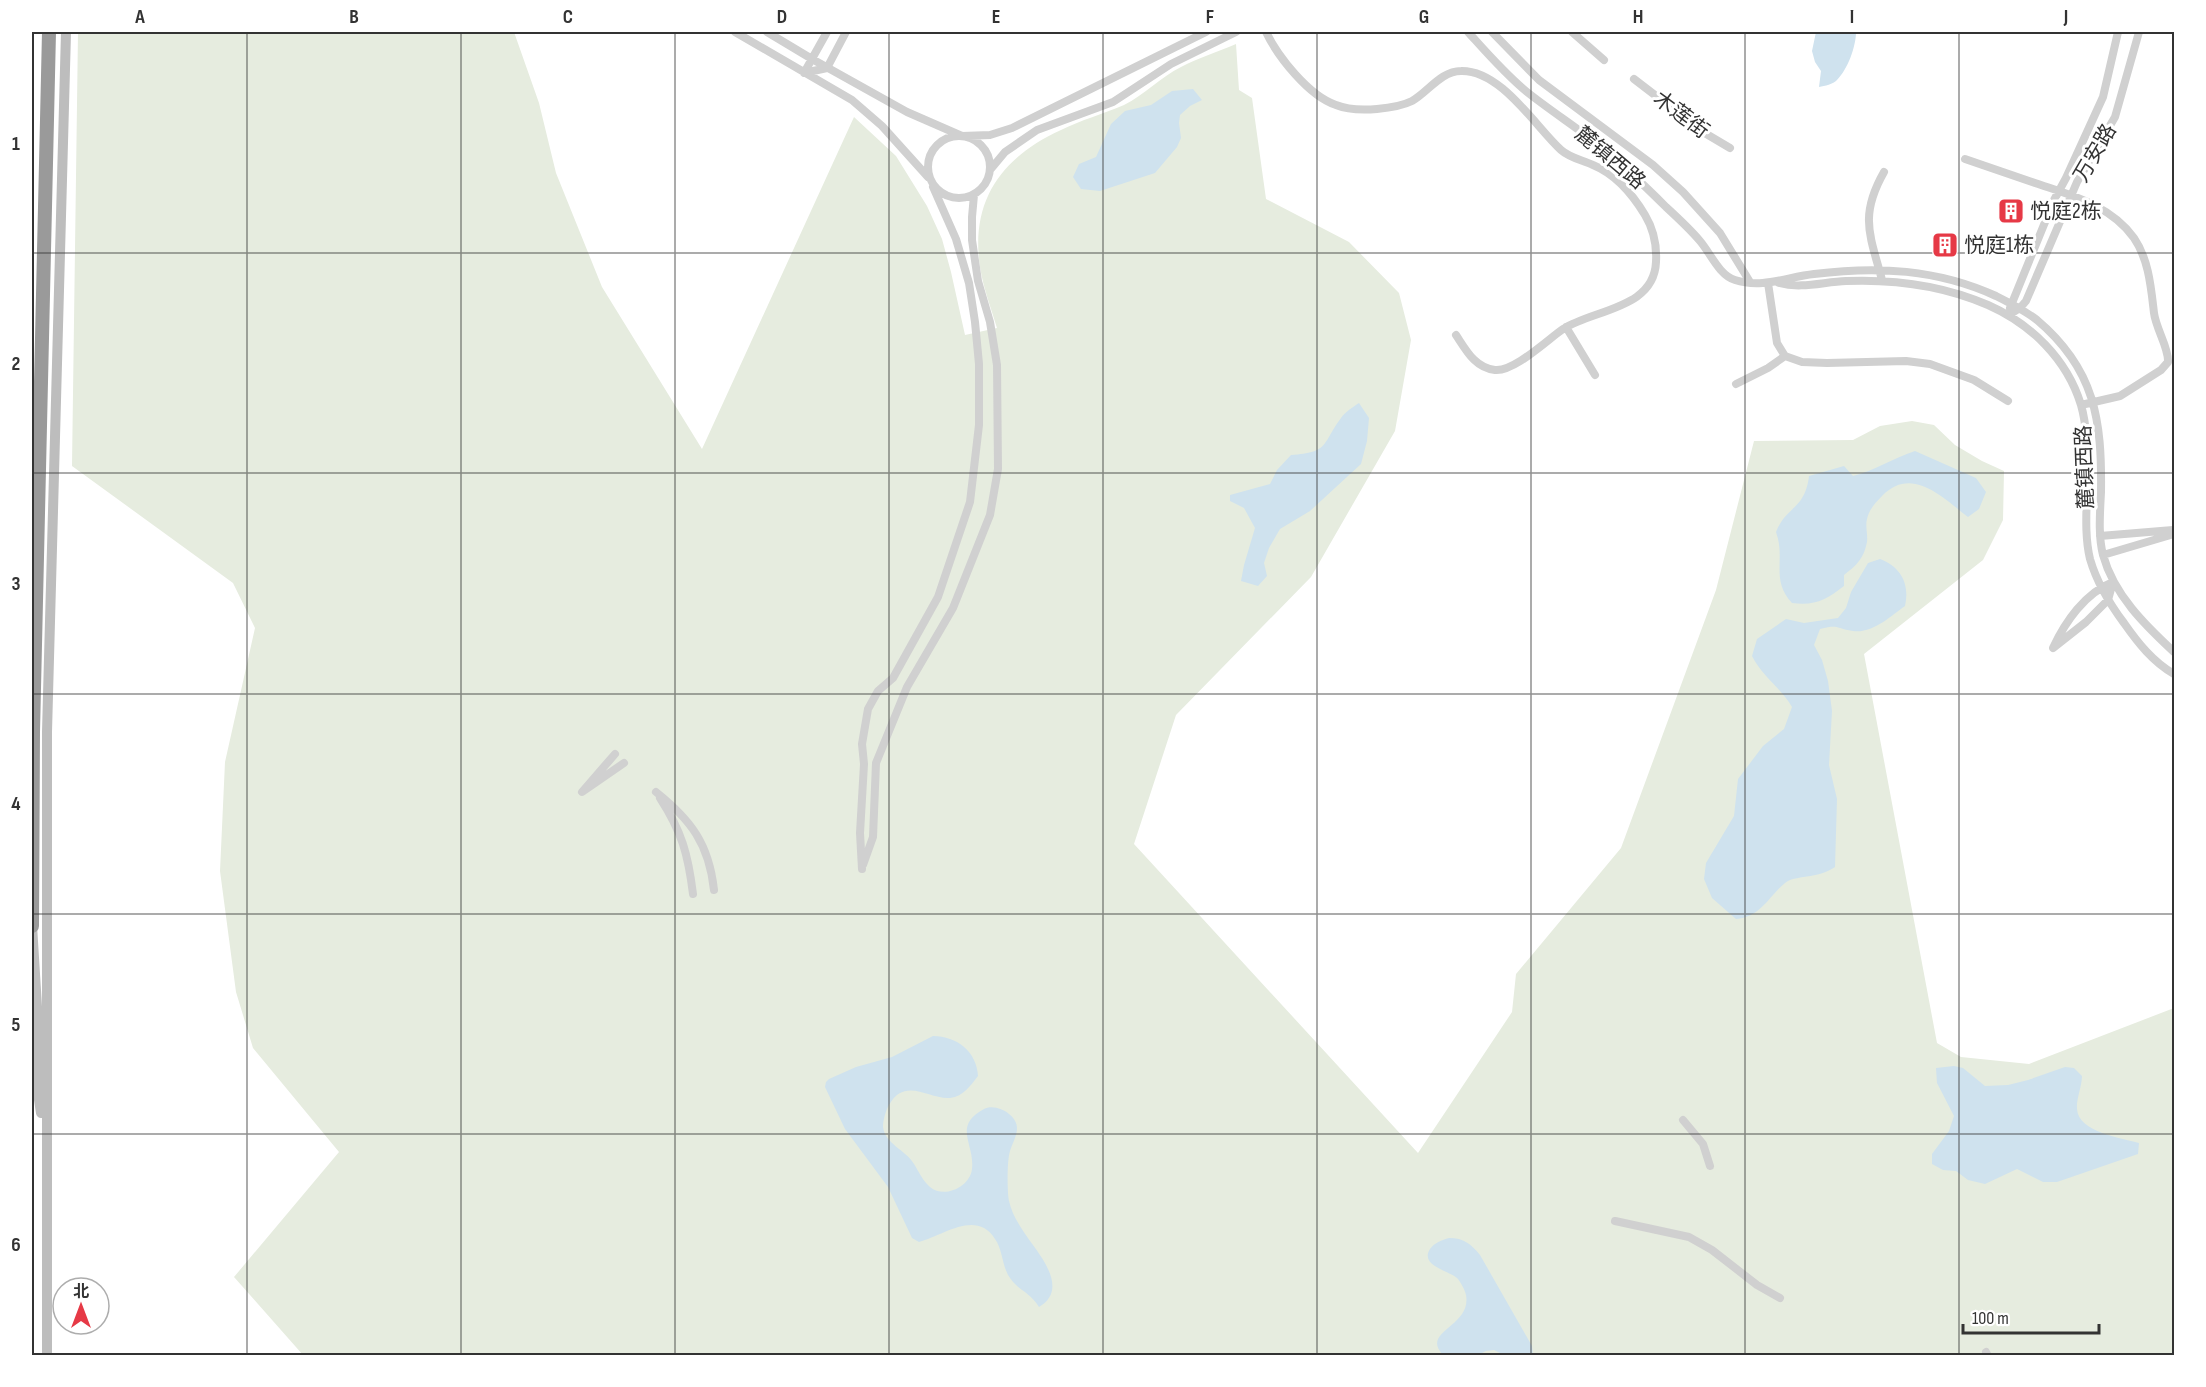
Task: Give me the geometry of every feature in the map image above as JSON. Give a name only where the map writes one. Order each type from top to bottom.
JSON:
[{"type":"highway","points":[[32,925],[33,732],[49,32]]},
{"type":"main road","points":[[47,1356],[47,732],[66,32]]},
{"type":"main road","points":[[32,925],[39,1039],[38,1093],[46,1149]]},
{"type":"street","points":[[735,32],[852,100],[882,126],[928,177],[956,239],[969,283],[975,322],[979,364],[979,425],[970,502],[938,597],[893,678],[878,691],[868,709],[862,744],[864,764],[860,833],[862,869],[873,837],[876,763],[907,687],[952,608],[990,515],[998,469],[997,365],[990,322],[978,281],[972,240],[974,195]]},
{"type":"street","points":[[767,32],[907,112],[974,140],[983,147],[989,158],[990,170],[988,180],[974,195],[964,199],[952,198],[933,187]]},
{"type":"street","points":[[804,73],[827,32]]},
{"type":"street","points":[[804,73],[827,68],[846,32]]},
{"type":"street","points":[[928,177],[927,165],[931,153],[939,143],[950,137],[990,135],[1012,128],[1206,32]]},
{"type":"street","points":[[990,170],[1005,152],[1037,130],[1113,102],[1171,64],[1236,32]]},
{"type":"street","points":[[1266,32],[1271,43],[1289,66],[1316,94],[1337,106],[1364,110],[1385,109],[1410,102],[1446,74],[1459,70],[1483,75],[1523,107],[1561,150],[1571,157],[1608,173],[1622,185],[1645,214],[1655,237],[1656,272],[1648,288],[1630,301],[1566,327],[1511,366],[1497,371],[1475,362],[1456,335]]},
{"type":"street","name":"麓镇西路","points":[[1468,32],[1498,66],[1627,170],[1700,242],[1732,279],[1777,282],[1790,286],[1882,280],[1920,284],[1949,291],[2009,315],[2028,328],[2061,363],[2081,405],[2087,442],[2087,535],[2090,558],[2100,586],[2137,642],[2164,668],[2175,674]]},
{"type":"street","points":[[1492,32],[1511,54],[1539,80],[1653,165],[1683,192],[1720,234],[1750,282]]},
{"type":"street","points":[[1572,32],[1604,60]]},
{"type":"street","name":"万安路","points":[[2009,315],[2011,303],[2059,190],[2103,97],[2118,32]]},
{"type":"street","name":"万安路","points":[[2009,315],[2026,301],[2077,182],[2115,117],[2139,32]]},
{"type":"street","points":[[1165,51],[1171,64]]},
{"type":"street","name":"木莲街","points":[[1634,78],[1703,132],[1730,148]]},
{"type":"street","points":[[1032,119],[1037,130]]},
{"type":"street","points":[[1965,159],[2072,195],[2118,220],[2135,239],[2148,272],[2156,325],[2168,357],[2166,365],[2120,396],[2081,405]]},
{"type":"street","points":[[1882,280],[1869,234],[1868,218],[1875,188],[1884,172]]},
{"type":"street","points":[[1777,282],[1812,274],[1879,269],[1922,273],[1955,280],[2011,303],[2053,336],[2074,359],[2094,403],[2101,441],[2100,536],[2103,555],[2113,582],[2123,599],[2175,652]]},
{"type":"street","points":[[969,283],[978,281]]},
{"type":"street","points":[[1768,283],[1777,343],[1785,356],[1802,362],[1906,361],[1930,364],[1974,380],[2008,401]]},
{"type":"street","points":[[1566,327],[1595,375]]},
{"type":"street","points":[[1736,384],[1768,368],[1785,356]]},
{"type":"street","points":[[2100,536],[2175,532]]},
{"type":"street","points":[[2103,555],[2175,532]]},
{"type":"street","points":[[2113,582],[2108,600],[2086,622],[2053,648],[2069,620],[2100,586],[2113,582]]},
{"type":"street","points":[[615,754],[582,792],[624,762]]},
{"type":"street","points":[[693,894],[688,857],[680,832],[656,792],[676,808],[693,827],[705,849],[712,870],[714,890]]},
{"type":"street","points":[[1683,1120],[1703,1144],[1710,1166]]},
{"type":"street","points":[[1615,1221],[1689,1237],[1712,1250],[1757,1286],[1780,1298]]},
{"type":"shaded area","points":[[78,32],[514,32],[539,103],[556,173],[602,287],[702,449],[854,117],[896,156],[927,206],[942,239],[965,335],[997,328],[981,275],[978,243],[980,221],[986,201],[1007,168],[1022,153],[1040,141],[1069,126],[1124,105],[1181,67],[1236,44],[1239,90],[1252,98],[1266,199],[1349,242],[1399,293],[1411,340],[1395,431],[1311,577],[1176,715],[1134,844],[1418,1153],[1512,1012],[1516,974],[1621,848],[1716,590],[1754,441],[1853,440],[1880,426],[1912,421],[1934,425],[1955,445],[2004,471],[2003,520],[1983,560],[1864,654],[1937,1043],[1961,1057],[2029,1064],[2174,1008],[2174,1355],[303,1355],[234,1277],[339,1152],[253,1048],[236,992],[220,871],[225,762],[255,628],[233,583],[72,466]]},
{"type":"water","points":[[1816,32],[1856,32],[1855,44],[1845,70],[1833,83],[1819,87],[1821,71],[1812,51]]},
{"type":"water","points":[[1193,89],[1202,100],[1190,106],[1180,115],[1181,138],[1177,147],[1155,173],[1100,191],[1081,189],[1073,177],[1079,164],[1096,157],[1111,124],[1125,111],[1151,105],[1172,91]]},
{"type":"water","points":[[1359,403],[1369,418],[1367,441],[1361,464],[1310,511],[1280,529],[1269,548],[1264,563],[1267,576],[1258,586],[1241,581],[1255,528],[1244,508],[1230,501],[1230,495],[1270,484],[1277,470],[1291,455],[1319,449],[1343,416]]},
{"type":"water","points":[[1915,451],[1976,478],[1986,492],[1979,509],[1968,517],[1927,488],[1916,484],[1893,487],[1879,499],[1869,513],[1866,522],[1866,548],[1859,561],[1844,575],[1844,586],[1820,601],[1807,604],[1792,603],[1782,586],[1779,542],[1776,532],[1785,517],[1804,495],[1809,476],[1844,466],[1853,476]]},
{"type":"water","points":[[1880,559],[1887,562],[1902,577],[1906,590],[1905,606],[1867,630],[1853,631],[1835,627],[1820,629],[1814,645],[1822,660],[1828,681],[1832,711],[1829,765],[1837,799],[1835,867],[1785,883],[1764,906],[1752,915],[1736,919],[1712,898],[1704,879],[1706,863],[1734,816],[1738,779],[1763,746],[1784,729],[1792,707],[1752,656],[1757,639],[1786,619],[1804,623],[1838,618],[1846,608],[1851,592],[1868,563]]},
{"type":"water","points":[[933,1036],[950,1039],[964,1047],[974,1060],[978,1076],[963,1093],[955,1097],[942,1098],[918,1091],[902,1092],[895,1096],[884,1118],[885,1133],[910,1159],[930,1187],[942,1192],[962,1186],[970,1175],[972,1160],[967,1129],[974,1115],[984,1109],[994,1108],[1004,1111],[1014,1119],[1017,1128],[1008,1161],[1009,1201],[1019,1224],[1048,1268],[1051,1277],[1051,1293],[1039,1307],[1010,1278],[1005,1269],[998,1243],[987,1230],[969,1225],[919,1242],[912,1238],[888,1187],[845,1129],[825,1087],[829,1079],[856,1067],[892,1057]]},
{"type":"water","points":[[1954,1066],[1963,1068],[1985,1086],[2008,1085],[2065,1067],[2074,1068],[2082,1076],[2077,1105],[2079,1117],[2092,1129],[2139,1143],[2138,1154],[2057,1182],[2043,1182],[2017,1169],[1985,1184],[1968,1180],[1956,1171],[1943,1170],[1932,1164],[1932,1154],[1949,1131],[1954,1116],[1937,1083],[1936,1068]]},
{"type":"water","points":[[1449,1238],[1467,1242],[1480,1255],[1532,1346],[1533,1355],[1504,1355],[1494,1350],[1478,1355],[1443,1355],[1438,1347],[1438,1340],[1462,1314],[1466,1306],[1466,1295],[1458,1279],[1429,1260],[1430,1249]]},
{"type":"place","name":"悦庭2栋","points":[[2011,211]]},
{"type":"place","name":"悦庭1栋","points":[[1945,245]]}]
